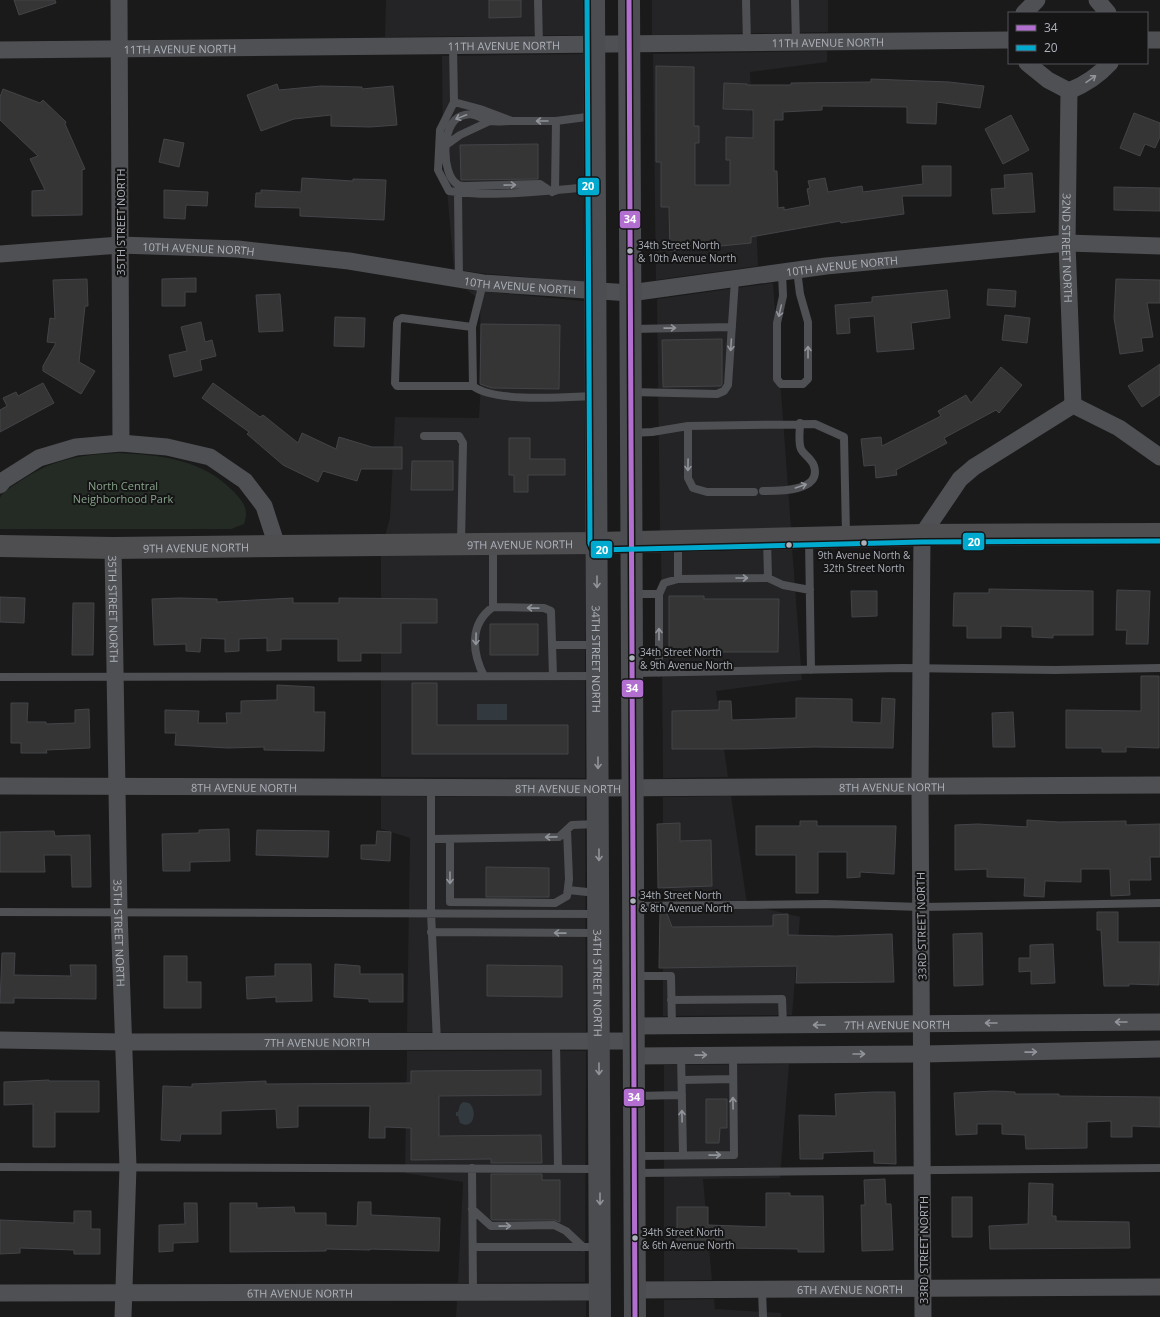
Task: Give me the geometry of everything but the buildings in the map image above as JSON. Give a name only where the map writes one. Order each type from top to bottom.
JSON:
[{"type":"highway","name":"34TH STREET NORTH","points":[[594,0],[600,1169],[591,1247],[600,1292],[600,1317]]},
{"type":"highway","points":[[629,0],[631,433],[633,541],[635,1317]]},
{"type":"street","name":"35TH STREET NORTH","points":[[119,0],[121,443]]},
{"type":"street","points":[[1025,12],[1037,0]]},
{"type":"street","points":[[1097,0],[1107,12]]},
{"type":"street","name":"11TH AVENUE NORTH","points":[[0,50],[594,45],[1008,38]]},
{"type":"street","points":[[1148,40],[1160,40]]},
{"type":"street","points":[[1029,64],[1048,80],[1068,91],[1081,86],[1109,64]]},
{"type":"street","name":"32ND STREET NORTH","points":[[1068,91],[1067,243],[1073,405]]},
{"type":"street","name":"10TH AVENUE NORTH","points":[[0,254],[120,245],[238,249],[348,261],[483,283],[595,292],[630,293],[790,271],[1067,243],[1160,246]]},
{"type":"street","points":[[922,534],[960,479],[974,467],[1073,405],[1119,428],[1160,457]]},
{"type":"street","points":[[0,485],[4,480],[39,458],[76,447],[121,443],[167,447],[210,457],[245,481],[264,506],[277,546]]},
{"type":"street","name":"9TH AVENUE NORTH","points":[[0,546],[113,548],[597,543],[922,534],[1160,534]]},
{"type":"street","name":"33RD STREET NORTH","points":[[922,534],[920,786],[923,1024],[923,1317]]},
{"type":"street","name":"35TH STREET NORTH","points":[[113,548],[119,911],[125,1042],[128,1167],[123,1317]]},
{"type":"street","name":"8TH AVENUE NORTH","points":[[0,786],[598,788],[1160,785]]},
{"type":"street","name":"7TH AVENUE NORTH","points":[[634,1041],[672,1026],[1160,1022]]},
{"type":"street","name":"7TH AVENUE NORTH","points":[[0,1040],[125,1042],[634,1041],[681,1055],[923,1054],[1160,1049]]},
{"type":"street","name":"6TH AVENUE NORTH","points":[[635,1290],[1160,1287]]},
{"type":"street","name":"6TH AVENUE NORTH","points":[[0,1293],[600,1292]]},
{"type":"lane","points":[[538,0],[539,45]]},
{"type":"lane","points":[[746,0],[747,43]]},
{"type":"lane","points":[[795,0],[796,42]]},
{"type":"lane","points":[[453,46],[454,102],[440,130],[438,170],[449,192],[472,195],[554,191],[595,187]]},
{"type":"lane","points":[[454,102],[480,109],[512,121]]},
{"type":"lane","points":[[490,121],[476,114],[465,115],[456,118],[448,128],[446,145],[447,170],[458,185],[540,184],[554,191]]},
{"type":"lane","points":[[446,145],[460,134],[490,121],[556,121],[594,116]]},
{"type":"lane","points":[[554,191],[556,121]]},
{"type":"lane","points":[[458,193],[460,279]]},
{"type":"lane","points":[[790,271],[800,294],[808,322],[808,379],[803,384],[782,384],[777,379],[777,323],[790,271]]},
{"type":"lane","points":[[631,392],[717,394],[724,391],[728,385],[735,278]]},
{"type":"lane","points":[[473,386],[472,327],[483,283]]},
{"type":"lane","points":[[472,327],[402,318],[398,320],[396,323],[395,383],[397,386],[473,386],[480,391],[524,397],[596,396]]},
{"type":"lane","points":[[631,329],[732,327]]},
{"type":"lane","points":[[631,433],[652,432],[688,426],[800,423],[815,424],[844,437],[846,536]]},
{"type":"lane","points":[[763,491],[803,487],[813,479],[815,471],[814,464],[801,448],[800,423]]},
{"type":"lane","points":[[688,426],[688,478],[693,488],[707,492],[754,492]]},
{"type":"lane","points":[[424,436],[459,436],[463,443],[461,544]]},
{"type":"lane","points":[[809,537],[811,670]]},
{"type":"lane","points":[[767,538],[768,578]]},
{"type":"lane","points":[[678,540],[678,579]]},
{"type":"lane","points":[[484,676],[476,661],[475,634],[480,619],[492,607],[492,544]]},
{"type":"lane","points":[[659,673],[659,594],[664,583],[678,579],[768,578],[783,585],[810,590]]},
{"type":"lane","points":[[633,594],[659,594]]},
{"type":"lane","points":[[492,607],[544,608],[551,611],[553,676]]},
{"type":"lane","points":[[552,645],[597,645]]},
{"type":"lane","points":[[633,673],[903,668],[1160,668]]},
{"type":"lane","points":[[0,677],[597,676]]},
{"type":"lane","points":[[431,787],[430,913],[437,1042]]},
{"type":"lane","points":[[430,839],[559,837],[572,825],[599,824]]},
{"type":"lane","points":[[450,839],[450,902],[555,903],[567,896],[570,879],[567,830]]},
{"type":"lane","points":[[568,890],[599,914]]},
{"type":"lane","points":[[488,902],[488,913]]},
{"type":"lane","points":[[553,914],[555,903]]},
{"type":"lane","points":[[633,906],[826,904],[921,907],[1160,903]]},
{"type":"lane","points":[[0,912],[119,911],[599,914]]},
{"type":"lane","points":[[431,932],[599,914]]},
{"type":"lane","points":[[634,976],[671,976],[672,1026]]},
{"type":"lane","points":[[672,1000],[782,999],[783,1025]]},
{"type":"lane","points":[[556,1041],[558,1169]]},
{"type":"lane","points":[[681,1055],[683,1155]]},
{"type":"lane","points":[[634,1164],[683,1155],[734,1154],[733,1055]]},
{"type":"lane","points":[[682,1080],[733,1079]]},
{"type":"lane","points":[[634,1096],[682,1095]]},
{"type":"lane","points":[[634,1164],[923,1169],[1160,1168]]},
{"type":"lane","points":[[0,1167],[600,1169]]},
{"type":"lane","points":[[472,1168],[473,1292]]},
{"type":"lane","points":[[472,1209],[491,1226],[554,1225],[591,1247]]},
{"type":"lane","points":[[473,1247],[591,1247]]},
{"type":"lane","points":[[762,1290],[763,1317]]},
{"type":"shaded area","points":[[386,0],[583,0],[583,35],[385,37]]},
{"type":"shaded area","points":[[652,0],[828,0],[828,32],[652,35]]},
{"type":"shaded area","points":[[827,51],[827,62],[750,72],[758,266],[656,280],[653,54]]},
{"type":"shaded area","points":[[583,54],[584,282],[479,273],[454,269],[443,145],[442,56]]},
{"type":"shaded area","points":[[773,283],[791,528],[660,531],[657,299]]},
{"type":"shaded area","points":[[467,290],[584,301],[585,533],[385,536],[390,518],[395,417],[479,418],[481,382],[480,300]]},
{"type":"shaded area","points":[[792,547],[802,680],[716,691],[728,777],[663,778],[661,550]]},
{"type":"shaded area","points":[[585,552],[585,778],[381,777],[381,555]]},
{"type":"shaded area","points":[[477,704],[507,704],[507,720],[477,720]]},
{"type":"shaded area","points":[[381,796],[585,797],[586,1032],[407,1032],[410,838],[381,829]]},
{"type":"shaded area","points":[[731,796],[747,904],[800,917],[792,1015],[663,1016],[663,797]]},
{"type":"shaded area","points":[[407,1051],[586,1051],[585,1282],[458,1283],[463,1182],[405,1173]]},
{"type":"shaded area","points":[[789,1064],[780,1178],[703,1179],[712,1280],[664,1281],[664,1065]]},
{"type":"shaded area","points":[[463,1102],[469,1103],[472,1106],[474,1115],[471,1122],[465,1125],[460,1123],[458,1116],[456,1116],[456,1112],[458,1112],[460,1105]]},
{"type":"shaded area","points":[[714,1299],[715,1309],[781,1313],[781,1317],[664,1317],[664,1300]]},
{"type":"shaded area","points":[[457,1301],[586,1301],[586,1317],[456,1317]]},
{"type":"green space","name":"North Central Neighborhood Park","points":[[118,453],[149,455],[180,461],[209,472],[222,481],[243,503],[246,510],[244,524],[231,529],[0,529],[1,496],[28,476],[52,464],[64,460],[90,455]]},
{"type":"transit line","name":"20","points":[[587,0],[590,543],[592,548],[597,550],[922,542],[1160,541]]},
{"type":"transit line","name":"34","points":[[629,0],[635,1317]]},
{"type":"place","name":"34th Street North & 10th Avenue North","points":[[630,251]]},
{"type":"place","name":"9th Avenue North & 32th Street North","points":[[864,543]]},
{"type":"place","name":"34th Street North & 9th Avenue North","points":[[632,658]]},
{"type":"place","name":"34th Street North & 8th Avenue North","points":[[633,901]]},
{"type":"place","name":"34th Street North & 6th Avenue North","points":[[635,1238]]}]
